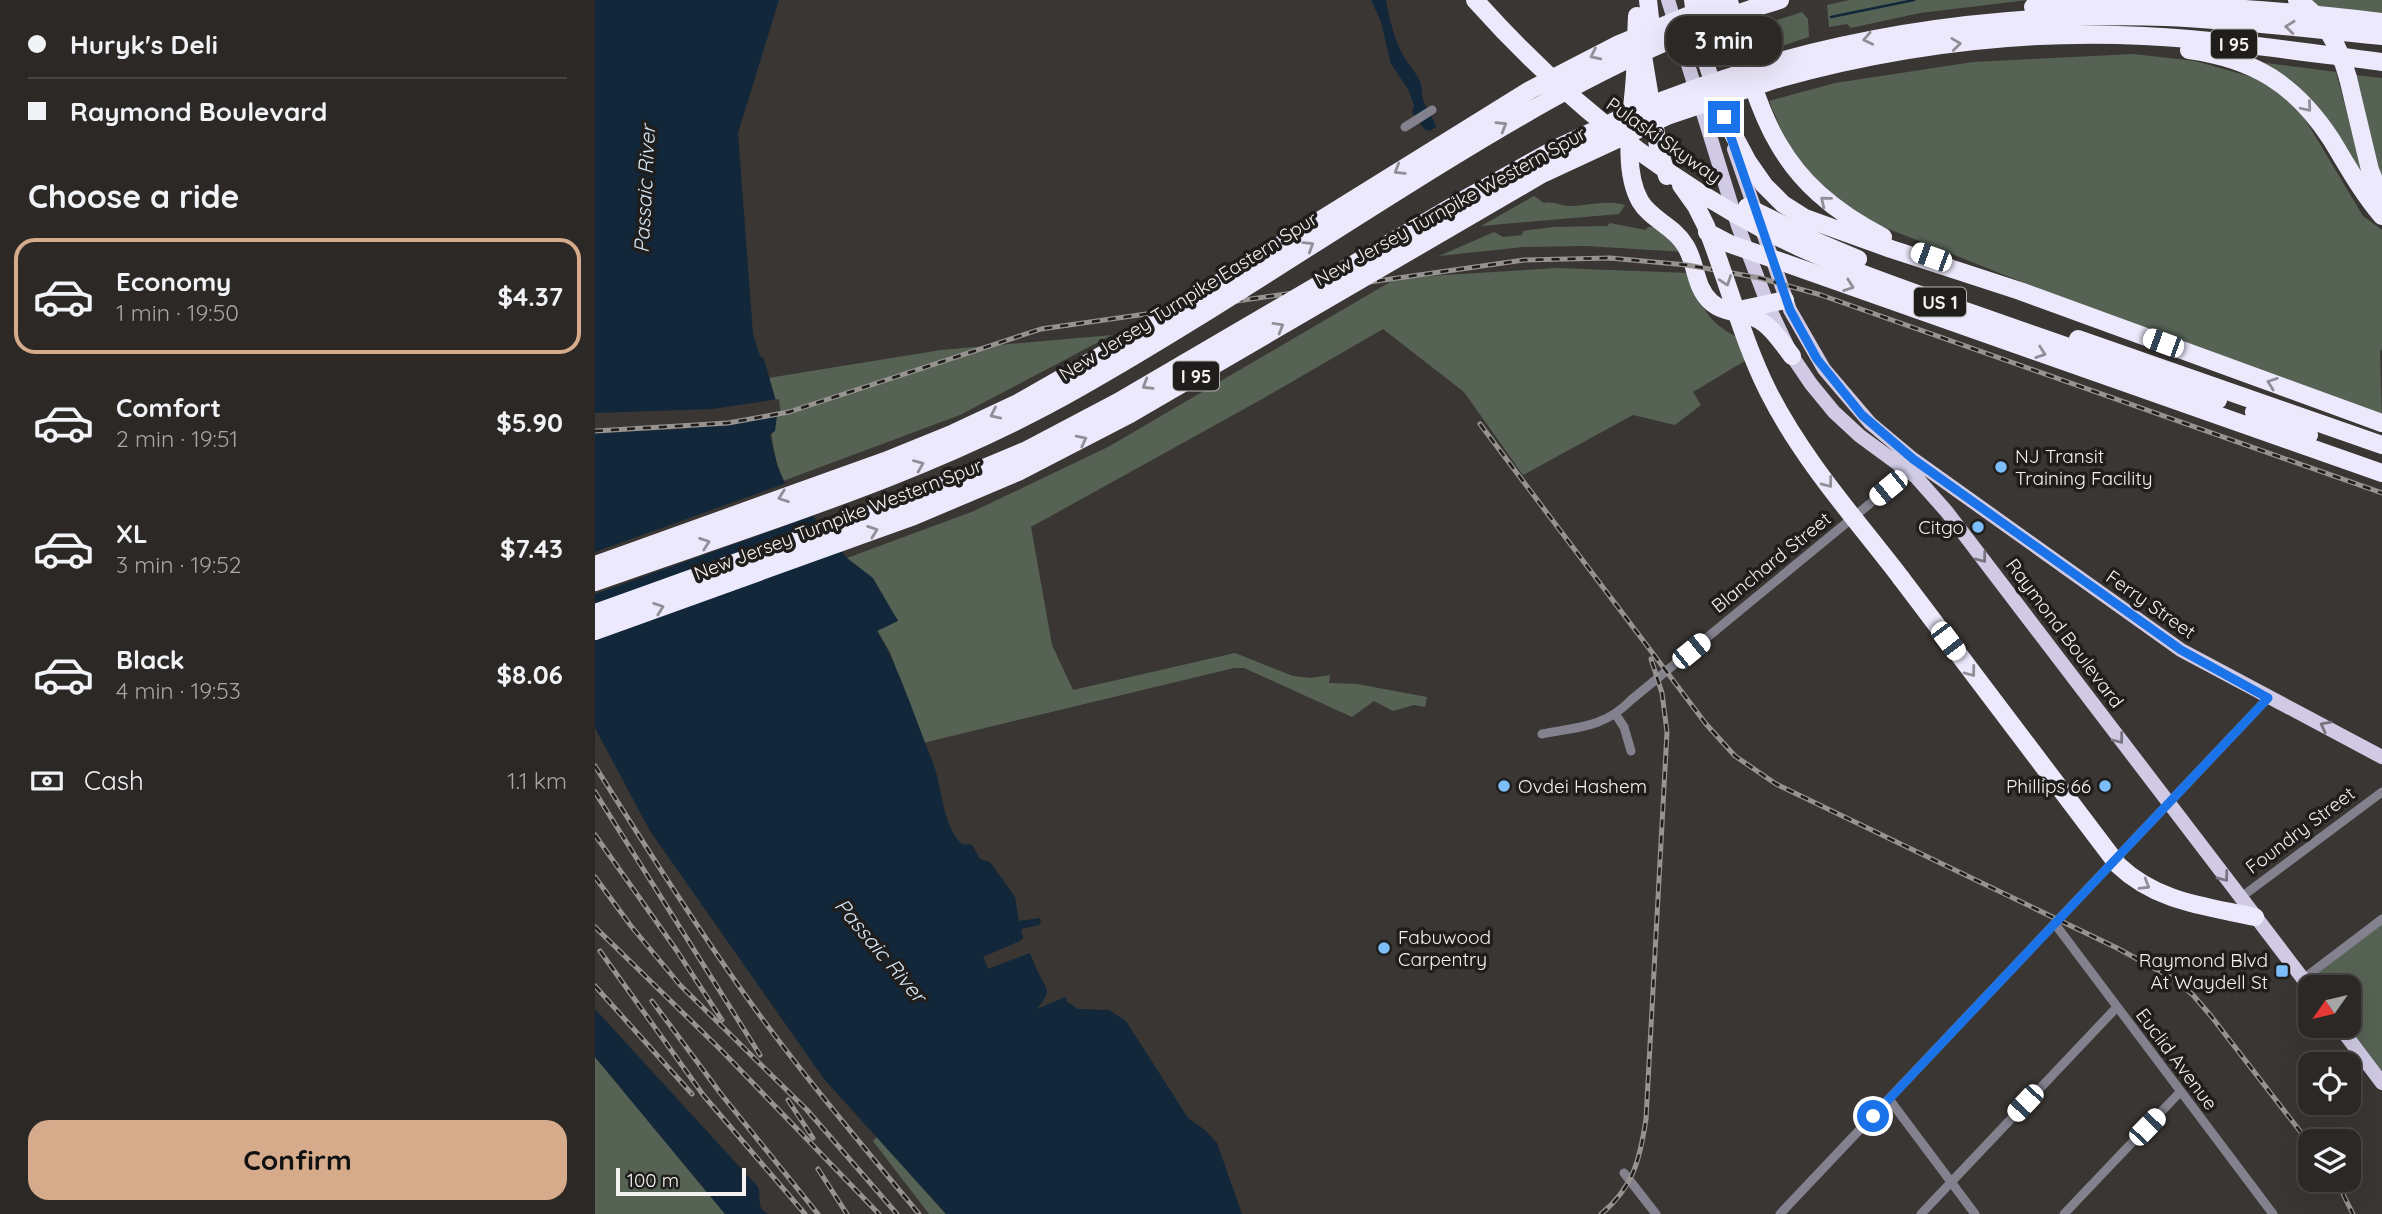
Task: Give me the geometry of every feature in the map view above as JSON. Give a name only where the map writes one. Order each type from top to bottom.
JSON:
[{"type":"highway","name":"Pulaski Skyway","points":[[1475,0],[1516,45],[1559,86],[1625,141],[1671,176],[1767,231],[1842,266],[2215,389]]},
{"type":"highway","name":"Pulaski Skyway","points":[[1490,0],[1550,62],[1594,101],[1657,150],[1735,201],[1820,243],[1904,278],[2215,389],[2254,412]]},
{"type":"highway","points":[[1648,0],[1671,176],[1696,206],[1706,226],[1752,354],[1777,409],[1811,460],[2114,861],[2141,884],[2164,896],[2187,904],[2255,917]]},
{"type":"highway","name":"Raymond Boulevard","points":[[1686,0],[1724,117]]},
{"type":"highway","points":[[1693,0],[1699,41]]},
{"type":"highway","points":[[1727,0],[1769,128],[1787,159],[1817,194],[1850,219],[1883,237],[2000,281],[2019,291]]},
{"type":"highway","name":"New Jersey Turnpike Eastern Spur","points":[[595,565],[885,461],[1016,404],[1128,341],[1530,90],[1619,44],[1727,0]]},
{"type":"highway","name":"New Jersey Turnpike Eastern Spur","points":[[595,582],[884,478],[1012,424],[1117,366],[1548,99],[1661,43],[1780,0]]},
{"type":"highway","points":[[2297,0],[2310,9],[2328,29],[2339,50],[2370,170],[2382,199]]},
{"type":"highway","points":[[1912,31],[1961,15],[2097,3],[2245,7],[2382,22]]},
{"type":"highway","points":[[1636,8],[1658,146],[1682,206],[1707,232],[1730,244],[2382,473]]},
{"type":"highway","points":[[1636,8],[1630,136],[1631,169],[1635,188],[1648,212],[1684,242],[1707,298],[1717,307],[1754,317],[1764,323],[1793,356]]},
{"type":"highway","name":"New Jersey Turnpike Western Spur","points":[[595,631],[914,516],[1018,472],[1130,414],[1542,174],[1667,116],[1826,48],[1912,31],[2029,19],[2141,17],[2246,23],[2382,36]]},
{"type":"highway","points":[[2085,35],[2132,46],[2204,52],[2243,63],[2275,79],[2295,94],[2313,114],[2382,216]]},
{"type":"highway","name":"New Jersey Turnpike Western Spur","points":[[595,613],[881,511],[999,463],[1118,402],[1544,155],[1645,107],[1702,86],[1775,71],[1928,47],[1996,39],[2085,35],[2193,40],[2382,62]]},
{"type":"highway","points":[[1724,117],[1758,178],[1776,198],[1797,214],[1843,233],[2019,291],[2382,423]]},
{"type":"highway","points":[[1725,310],[1777,302]]},
{"type":"highway","points":[[2215,389],[2382,445]]},
{"type":"highway","name":"US 1","points":[[2215,389],[2382,434]]},
{"type":"highway","points":[[2254,412],[2382,457]]},
{"type":"highway","name":"US 1","points":[[2254,412],[2382,465]]},
{"type":"main road","name":"Raymond Boulevard","points":[[1668,0],[1731,206],[1777,302],[1848,400],[1910,464],[2300,975]]},
{"type":"main road","name":"Raymond Boulevard","points":[[1724,117],[1793,356],[1816,390],[1860,436],[1910,464]]},
{"type":"main road","name":"Ferry Street","points":[[1910,464],[2181,650],[2382,757]]},
{"type":"main road","points":[[2348,1038],[2382,1083]]},
{"type":"street","points":[[1405,127],[1432,110]]},
{"type":"street","name":"Blanchard Street","points":[[1542,734],[1598,722],[1616,715],[1630,700],[1895,483],[1910,464]]},
{"type":"street","points":[[1780,1214],[2268,698]]},
{"type":"street","points":[[1616,715],[1631,751]]},
{"type":"street","name":"Foundry Street","points":[[2240,898],[2382,792]]},
{"type":"street","points":[[2317,975],[2382,919]]},
{"type":"street","name":"Euclid Avenue","points":[[2055,924],[2273,1214]]},
{"type":"street","points":[[1921,1214],[2116,1007]]},
{"type":"street","points":[[2064,1214],[2180,1092]]},
{"type":"street","points":[[1889,1099],[1975,1214]]},
{"type":"street","points":[[1624,1173],[1655,1214]]},
{"type":"green space","points":[[1849,0],[2028,0],[1920,13],[1851,28],[1847,24],[1829,27],[1827,5]]},
{"type":"green space","points":[[2305,0],[2382,0],[2382,14],[2315,7]]},
{"type":"green space","points":[[1802,12],[1808,19],[1809,37],[1755,55],[1746,30]]},
{"type":"green space","points":[[2134,54],[2195,61],[2270,82],[2305,119],[2363,216],[2382,230],[2382,417],[2055,295],[1856,216],[1793,158],[1769,101],[1835,83],[1973,62]]},
{"type":"green space","points":[[2251,61],[2336,72],[2367,188],[2345,152]]},
{"type":"green space","points":[[2354,75],[2382,78],[2382,187]]},
{"type":"green space","points":[[1534,196],[1544,203],[1569,206],[1605,203],[1625,205],[1619,214],[1481,226]]},
{"type":"green space","points":[[1610,223],[1645,230],[1648,227],[1656,227],[1684,252],[1586,246],[1523,247],[1439,256],[1494,232],[1503,237],[1553,227],[1607,226]]},
{"type":"green space","points":[[1557,268],[1690,273],[1707,313],[1729,333],[1741,339],[1748,359],[1693,392],[1701,405],[1675,425],[1633,415],[1523,475],[1464,392],[1383,329],[1031,527],[1052,645],[1073,690],[1235,653],[1293,676],[1310,678],[1330,675],[1329,683],[1357,684],[1427,697],[1425,707],[1414,705],[1393,711],[1374,701],[1352,717],[1244,668],[1234,668],[923,743],[890,652],[877,630],[898,620],[847,558],[974,511],[1108,447],[1397,278]]},
{"type":"green space","points":[[1112,335],[960,415],[783,481],[773,443],[768,378],[941,350]]},
{"type":"green space","points":[[2382,922],[2382,1084],[2361,1052],[2348,1038],[2361,1038],[2361,975],[2307,975]]},
{"type":"green space","points":[[595,1057],[725,1214],[595,1214]]},
{"type":"green space","points":[[877,1137],[946,1214],[929,1214],[873,1141]]},
{"type":"water","name":"Passaic River","points":[[595,0],[779,0],[738,133],[753,334],[760,356],[764,359],[778,408],[775,431],[770,435],[777,465],[784,481],[847,558],[873,578],[898,621],[877,631],[900,678],[932,760],[946,816],[955,836],[962,844],[972,845],[980,859],[990,862],[1015,897],[1019,921],[1040,918],[1039,925],[1021,929],[1023,938],[1020,941],[983,957],[988,969],[1030,953],[1047,992],[1037,1009],[1065,997],[1067,1002],[1078,1009],[1109,1010],[1126,1021],[1188,1118],[1217,1143],[1242,1214],[946,1214],[824,1079],[650,831],[595,728]]},
{"type":"water","points":[[1371,0],[1386,0],[1397,42],[1420,81],[1424,102],[1435,124],[1436,127],[1430,131],[1424,129],[1412,112],[1414,106],[1408,89],[1391,64],[1381,22]]},
{"type":"water","points":[[595,1009],[758,1187],[760,1205],[768,1214],[725,1214],[595,1057]]},
{"type":"pier","points":[[779,399],[781,415],[684,429],[595,433],[595,413],[712,409]]},
{"type":"pier","points":[[789,482],[816,515],[595,594],[595,552]]},
{"type":"waterway","points":[[1831,17],[1914,0]]},
{"type":"railway","points":[[595,431],[728,423],[789,412],[1041,329],[1524,260],[1610,258],[1687,265],[1760,278],[1821,295],[2382,493]]},
{"type":"railway","points":[[1480,424],[1706,724],[1735,756],[1776,784],[2117,948],[2174,979],[2193,995],[2211,1016],[2298,1129]]},
{"type":"railway","points":[[1601,1214],[1621,1193],[1634,1171],[1646,1119],[1667,732],[1662,693],[1651,659]]},
{"type":"railway","points":[[595,766],[753,1006],[814,1086],[919,1214]]},
{"type":"railway","points":[[595,792],[760,1055]]},
{"type":"railway","points":[[595,835],[722,1020]]},
{"type":"railway","points":[[595,877],[680,985],[807,1110],[897,1214]]},
{"type":"railway","points":[[595,927],[722,1051],[879,1214]]},
{"type":"railway","points":[[600,951],[704,1096],[805,1214]]},
{"type":"railway","points":[[595,986],[692,1094]]},
{"type":"railway","points":[[652,1001],[721,1094],[818,1214]]},
{"type":"railway","points":[[788,1100],[813,1138]]},
{"type":"railway","points":[[818,1169],[847,1214]]},
{"type":"railway","points":[[2342,1192],[2353,1214]]},
{"type":"place","name":"NJ Transit Training Facility","points":[[2001,467]]},
{"type":"place","name":"Citgo","points":[[1978,527]]},
{"type":"place","name":"Ovdei Hashem","points":[[1504,786]]},
{"type":"place","name":"Phillips 66","points":[[2105,786]]},
{"type":"place","name":"Fabuwood Carpentry","points":[[1384,948]]},
{"type":"place","name":"Raymond Blvd At Waydell St","points":[[2282,971]]},
{"type":"route","points":[[1724,117],[1783,295],[1817,359],[1862,415],[1913,459],[2181,650],[2268,698],[1873,1116]]}]
